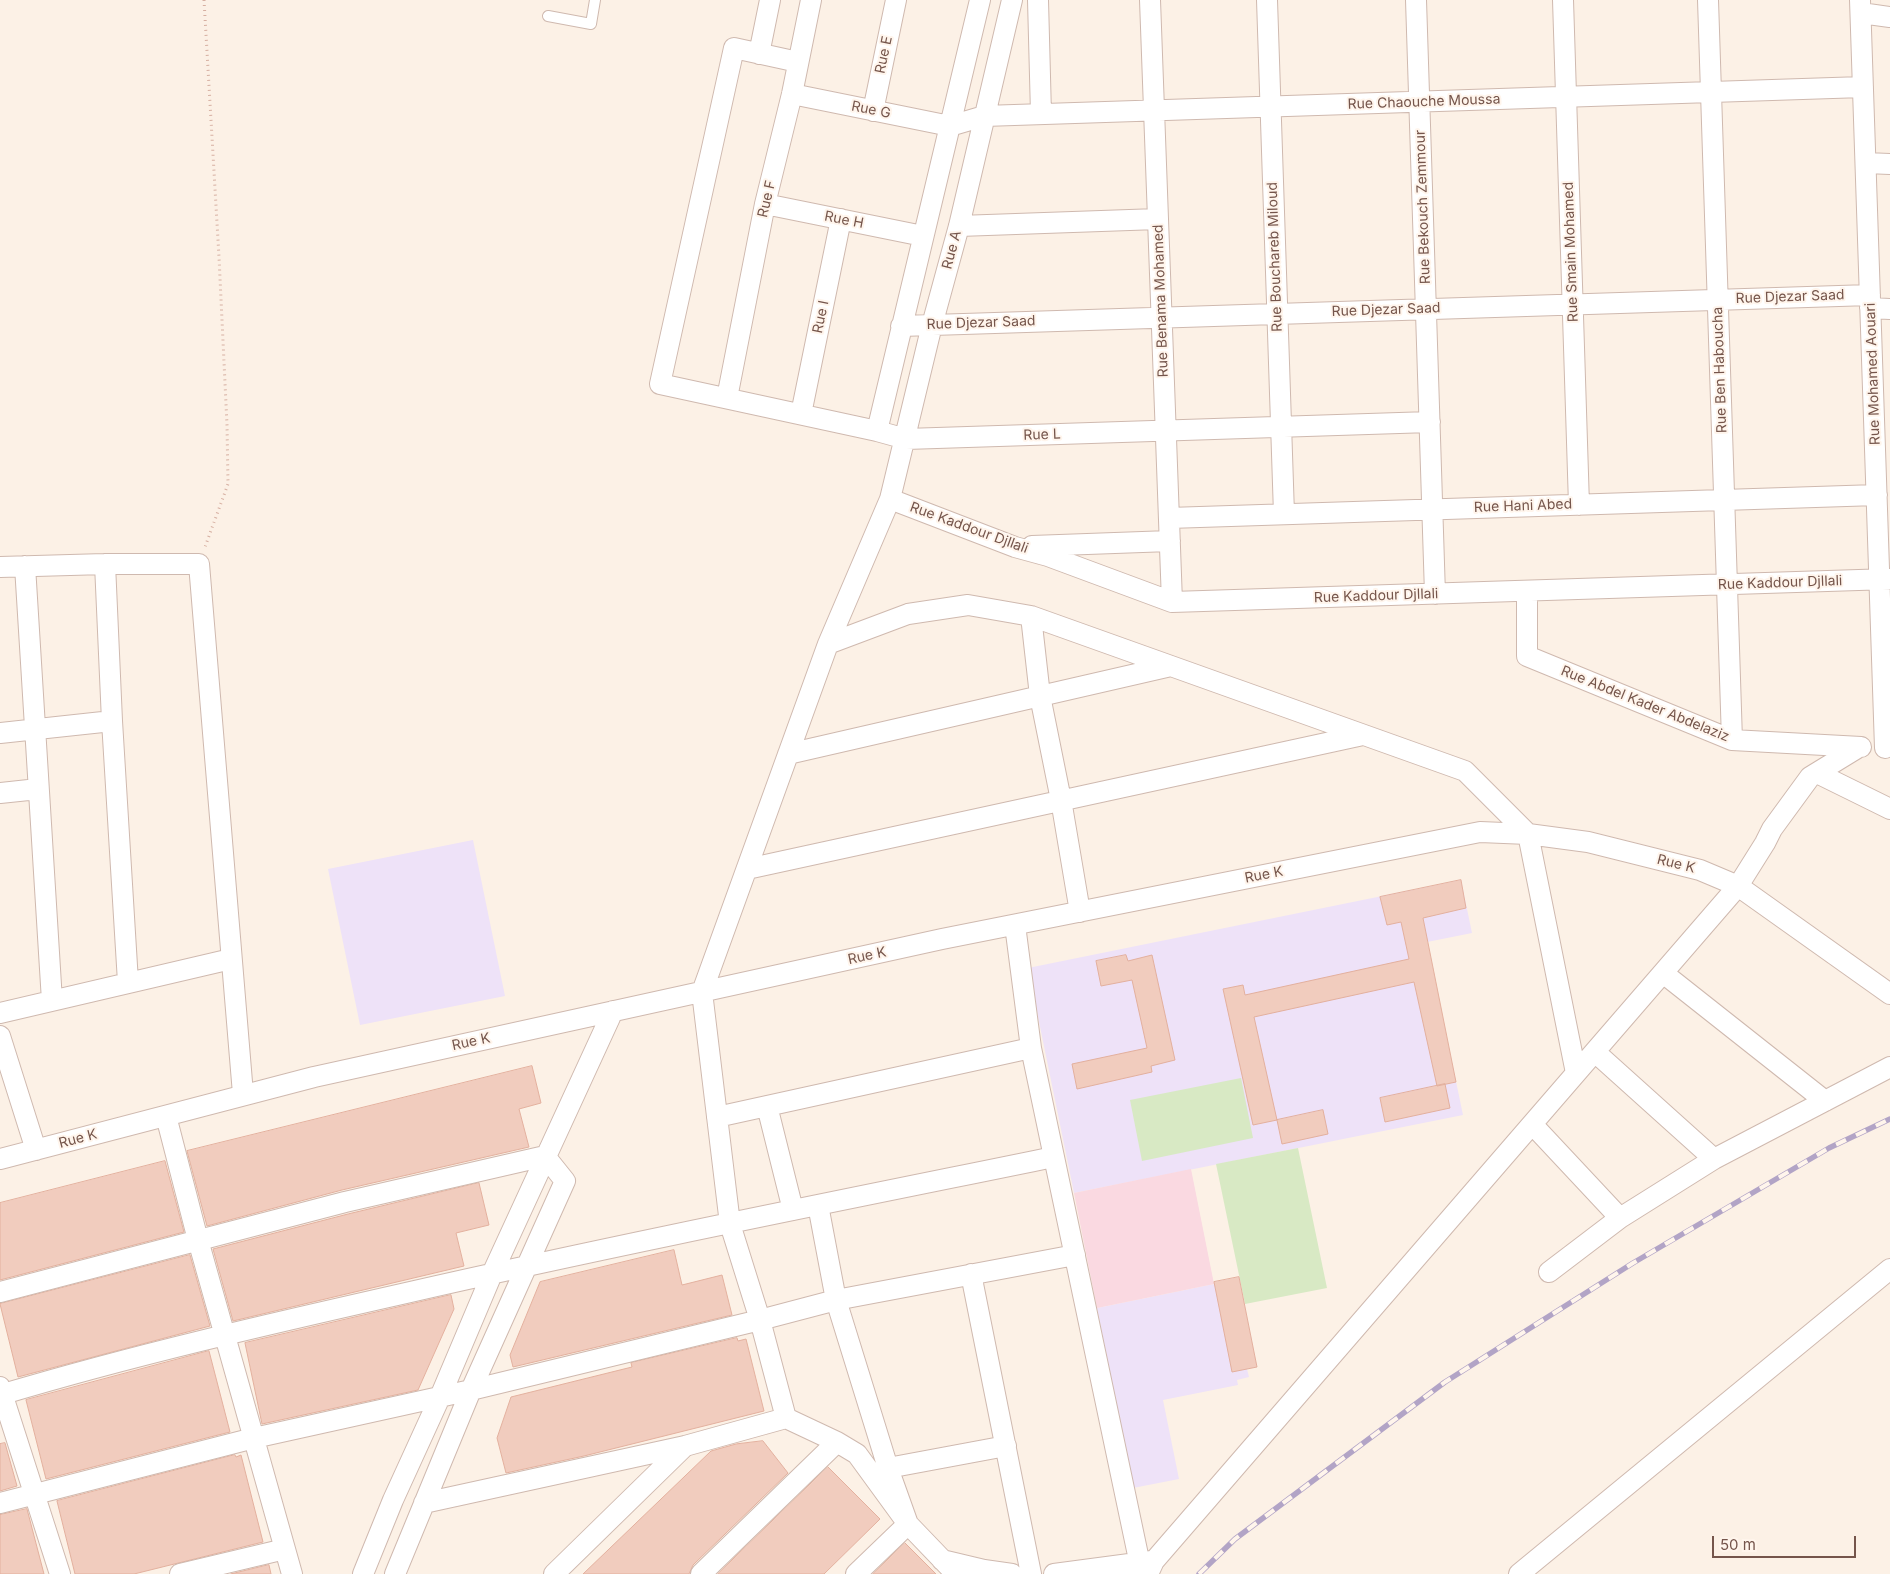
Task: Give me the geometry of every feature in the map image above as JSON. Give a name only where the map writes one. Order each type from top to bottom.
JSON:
[{"type":"street","points":[[770,0],[759,54],[798,62]]},
{"type":"street","name":"Rue F","points":[[727,398],[765,204],[792,94],[811,0]]},
{"type":"street","name":"Rue E","points":[[873,111],[896,0]]},
{"type":"street","points":[[877,431],[980,0]]},
{"type":"street","name":"Rue A","points":[[702,992],[828,644],[890,499],[932,325],[958,228],[1012,0]]},
{"type":"street","points":[[1038,0],[1041,114]]},
{"type":"street","name":"Rue Benama Mohamed","points":[[1150,0],[1172,602]]},
{"type":"street","name":"Rue Bouchareb Miloud","points":[[1267,0],[1284,514]]},
{"type":"street","name":"Rue Bekouch Zemmour","points":[[1416,0],[1435,594]]},
{"type":"street","name":"Rue Smain Mohamed","points":[[1563,0],[1580,505]]},
{"type":"street","name":"Rue Ben Haboucha","points":[[1708,0],[1732,740]]},
{"type":"street","points":[[1861,7],[1890,17]]},
{"type":"street","name":"Rue Mohamed Aouari","points":[[1861,7],[1866,163],[1877,304],[1882,445],[1876,495],[1885,579],[1887,748]]},
{"type":"street","name":"Rue L","points":[[759,54],[734,48],[660,384],[906,439],[1430,422]]},
{"type":"street","name":"Rue Chaouche Moussa","points":[[950,126],[984,116],[1863,87]]},
{"type":"street","name":"Rue G","points":[[792,94],[950,126]]},
{"type":"street","points":[[1866,163],[1890,164]]},
{"type":"street","name":"Rue H","points":[[765,204],[841,219],[925,230],[1158,219]]},
{"type":"street","name":"Rue I","points":[[801,414],[841,219]]},
{"type":"street","name":"Rue Djezar Saad","points":[[901,326],[1718,299],[1877,304]]},
{"type":"street","name":"Rue Hani Abed","points":[[1169,518],[1876,495]]},
{"type":"street","name":"Rue Kaddour Djllali","points":[[890,499],[1172,602],[1885,579]]},
{"type":"street","points":[[1015,546],[1170,542]]},
{"type":"street","points":[[105,564],[112,721],[128,982]]},
{"type":"street","points":[[0,567],[199,564],[243,1094]]},
{"type":"street","points":[[25,566],[52,1001]]},
{"type":"street","name":"Rue Abdel Kader Abdelaziz","points":[[1527,591],[1527,656],[1732,740],[1887,748]]},
{"type":"street","points":[[828,644],[908,614],[968,605],[1031,616],[1465,771],[1528,834],[1576,1073]]},
{"type":"street","points":[[1031,616],[1040,696],[1061,800],[1080,912]]},
{"type":"street","points":[[788,754],[1171,666]]},
{"type":"street","points":[[0,733],[112,721]]},
{"type":"street","points":[[747,869],[1363,734]]},
{"type":"street","points":[[1054,1574],[1146,1568],[1738,886],[1772,828],[1810,777],[1859,747]]},
{"type":"street","points":[[1817,773],[1890,809]]},
{"type":"street","points":[[0,793],[38,790]]},
{"type":"street","name":"Rue K","points":[[0,1159],[243,1094],[613,1011],[942,939],[1480,832],[1528,834],[1588,842],[1691,868],[1738,886],[1890,994]]},
{"type":"street","points":[[1015,925],[1031,1048],[1075,1255],[1146,1568]]},
{"type":"street","points":[[0,1013],[232,959]]},
{"type":"street","points":[[1663,973],[1825,1101]]},
{"type":"street","points":[[702,992],[730,1224],[760,1320],[786,1418]]},
{"type":"street","points":[[364,1574],[393,1500],[440,1397],[492,1274],[613,1011]]},
{"type":"street","points":[[0,1036],[36,1150]]},
{"type":"street","points":[[717,1117],[1031,1048]]},
{"type":"street","points":[[1595,1052],[1714,1159]]},
{"type":"street","points":[[1549,1272],[1620,1218],[1714,1159],[1890,1067]]},
{"type":"street","points":[[767,1106],[793,1210]]},
{"type":"street","points":[[166,1116],[198,1240],[292,1574]]},
{"type":"street","points":[[1532,1124],[1620,1218]]},
{"type":"street","points":[[0,1292],[345,1202],[545,1156]]},
{"type":"street","points":[[395,1574],[471,1390],[565,1181],[545,1156]]},
{"type":"street","points":[[60,1574],[1,1392],[225,1334],[527,1266],[1054,1157]]},
{"type":"street","points":[[818,1205],[836,1300],[888,1468],[908,1524]]},
{"type":"street","points":[[0,1503],[254,1438],[471,1390],[836,1300],[1075,1255]]},
{"type":"street","points":[[1519,1574],[1890,1269]]},
{"type":"street","points":[[971,1274],[1031,1574]]},
{"type":"street","points":[[424,1503],[685,1446],[786,1418],[837,1442],[856,1454],[908,1524],[949,1567],[1012,1574]]},
{"type":"street","points":[[701,1574],[837,1442]]},
{"type":"street","points":[[554,1574],[685,1446]]},
{"type":"street","points":[[888,1468],[1006,1446]]},
{"type":"street","points":[[856,1574],[908,1524]]},
{"type":"street","points":[[180,1574],[285,1548]]},
{"type":"lane","points":[[548,16],[591,24],[595,0]]},
{"type":"path","points":[[199,564],[228,484],[219,257],[204,0]]},
{"type":"shaded area","points":[[473,840],[505,996],[360,1025],[328,869]]},
{"type":"shaded area","points":[[1461,880],[1472,933],[1427,942],[1463,1115],[1074,1193],[1028,968]]},
{"type":"shaded area","points":[[1191,1169],[1214,1284],[1097,1308],[1074,1193]]},
{"type":"shaded area","points":[[1239,1277],[1257,1367],[1247,1369],[1249,1377],[1237,1380],[1238,1385],[1163,1400],[1179,1479],[1133,1488],[1097,1308],[1214,1284],[1214,1282]]},
{"type":"green space","points":[[1241,1078],[1253,1138],[1142,1161],[1130,1100]]},
{"type":"green space","points":[[1298,1148],[1327,1288],[1245,1304],[1216,1164]]},
{"type":"building","points":[[1461,880],[1466,908],[1423,918],[1456,1082],[1437,1086],[1414,982],[1254,1017],[1277,1120],[1253,1125],[1223,989],[1243,985],[1245,995],[1409,959],[1401,922],[1387,925],[1380,897]]},
{"type":"building","points":[[1126,955],[1128,961],[1152,955],[1175,1060],[1151,1066],[1152,1072],[1077,1089],[1072,1064],[1147,1048],[1132,980],[1101,986],[1096,961]]},
{"type":"building","points":[[532,1066],[541,1103],[519,1109],[529,1147],[342,1190],[207,1226],[187,1151]]},
{"type":"building","points":[[1445,1084],[1450,1108],[1385,1122],[1380,1098]]},
{"type":"building","points":[[1323,1110],[1328,1134],[1282,1144],[1277,1120]]},
{"type":"building","points":[[165,1161],[184,1232],[0,1280],[0,1203]]},
{"type":"building","points":[[479,1183],[489,1225],[456,1233],[464,1266],[233,1321],[213,1249]]},
{"type":"building","points":[[674,1250],[682,1285],[722,1275],[732,1315],[513,1367],[510,1355],[540,1282]]},
{"type":"building","points":[[190,1255],[210,1326],[18,1377],[0,1304]]},
{"type":"building","points":[[1239,1277],[1257,1367],[1232,1372],[1214,1282]]},
{"type":"building","points":[[451,1295],[454,1309],[418,1390],[262,1424],[245,1343]]},
{"type":"building","points":[[737,1338],[738,1341],[746,1339],[764,1411],[584,1456],[506,1473],[497,1438],[511,1397],[632,1367],[631,1363]]},
{"type":"building","points":[[209,1351],[230,1432],[46,1479],[26,1400]]},
{"type":"building","points":[[763,1441],[788,1473],[693,1565],[689,1574],[583,1574],[711,1451],[736,1444]]},
{"type":"building","points":[[5,1443],[17,1486],[0,1491],[0,1444]]},
{"type":"building","points":[[235,1455],[236,1457],[241,1455],[263,1542],[134,1574],[75,1574],[57,1501]]},
{"type":"building","points":[[828,1467],[880,1519],[824,1574],[718,1574]]},
{"type":"building","points":[[27,1509],[44,1574],[0,1574],[0,1515]]},
{"type":"building","points":[[905,1543],[936,1574],[873,1574]]},
{"type":"building","points":[[269,1565],[271,1574],[231,1574]]},
{"type":"railway","points":[[1199,1574],[1235,1539],[1445,1382],[1633,1263],[1829,1148],[1890,1119]]}]
